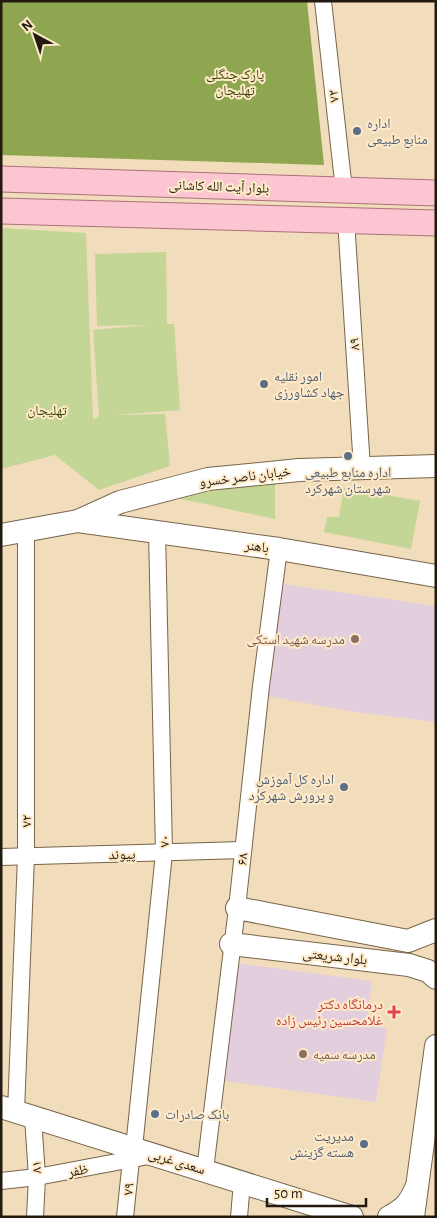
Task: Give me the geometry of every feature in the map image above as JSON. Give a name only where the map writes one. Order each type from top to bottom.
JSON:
[{"type":"main road","name":"بلوار آیت الله کاشانی","points":[[1,179],[436,193]]},
{"type":"main road","points":[[220,186],[266,196],[436,201]]},
{"type":"main road","points":[[220,217],[266,209],[436,213]]},
{"type":"main road","points":[[1,210],[436,223]]},
{"type":"main road","name":"خیابان ناصر خسرو","points":[[1,535],[78,521],[120,502],[208,478],[300,470],[436,466]]},
{"type":"main road","name":"باهنر","points":[[78,521],[279,549],[436,576]]},
{"type":"main road","name":"بلوار شریعتی","points":[[237,908],[408,941]]},
{"type":"main road","points":[[271,949],[262,947],[258,943],[256,931],[260,922],[266,917],[275,916]]},
{"type":"main road","points":[[408,941],[436,930]]},
{"type":"main road","points":[[408,941],[414,943],[420,953],[414,963],[409,965]]},
{"type":"main road","name":"بلوار شریعتی","points":[[231,944],[409,965],[428,971],[436,978]]},
{"type":"main road","points":[[413,1217],[436,1046]]},
{"type":"main road","name":"سعدی غربی","points":[[17,1112],[139,1154],[205,1170],[339,1215]]},
{"type":"main road","points":[[389,1217],[410,1203],[418,1183]]},
{"type":"street","name":"۷۲","points":[[323,1],[344,190]]},
{"type":"street","name":"۸۹","points":[[346,220],[362,468]]},
{"type":"street","name":"۷۲","points":[[17,1112],[26,856],[26,530]]},
{"type":"street","name":"۷۰","points":[[139,1154],[164,853],[157,531]]},
{"type":"street","name":"۶۸","points":[[205,1170],[231,944],[237,908],[261,686],[279,549]]},
{"type":"street","name":"پیوند","points":[[1,856],[243,850]]},
{"type":"street","name":"۸۱","points":[[17,1112],[37,1177],[35,1217]]},
{"type":"street","name":"ظفر","points":[[1,1181],[37,1177],[139,1154]]},
{"type":"street","name":"۷۹","points":[[125,1217],[139,1154]]},
{"type":"street","points":[[239,1217],[242,1182]]},
{"type":"shaded area","name":"مدرسه شهید استکی","points":[[283,584],[436,606],[436,722],[356,712],[266,696]]},
{"type":"shaded area","name":"مدرسه سمیه","points":[[236,963],[372,981],[366,1025],[387,1028],[376,1102],[219,1080]]},
{"type":"green space","name":"پارک جنگلی تهلیجان","points":[[1,1],[307,1],[324,165],[1,155]]},
{"type":"green space","name":"تهلیجان","points":[[1,228],[86,233],[93,420],[99,416],[93,330],[149,325],[97,326],[95,254],[166,252],[167,324],[174,324],[180,410],[114,415],[165,414],[170,466],[99,490],[55,455],[1,469]]},
{"type":"green space","points":[[275,481],[275,519],[172,497]]},
{"type":"green space","points":[[344,488],[420,501],[411,549],[324,532],[327,517],[339,517]]},
{"type":"place","name":"اداره منابع طبیعی","points":[[357,131]]},
{"type":"place","name":"امور نقلیه جهاد کشاورزی","points":[[264,384]]},
{"type":"place","name":"اداره منابع طبیعی شهرستان شهرکرد","points":[[348,456]]},
{"type":"place","name":"مدرسه شهید استکی","points":[[355,639]]},
{"type":"place","name":"اداره کل آموزش و پرورش شهرکرد","points":[[344,787]]},
{"type":"place","name":"درمانگاه دکتر غلامحسین رئیس زاده","points":[[394,1012]]},
{"type":"place","name":"مدرسه سمیه","points":[[303,1054]]},
{"type":"place","name":"بانک صادرات","points":[[155,1114]]},
{"type":"place","name":"مدیریت هسته گزینش","points":[[364,1144]]}]
